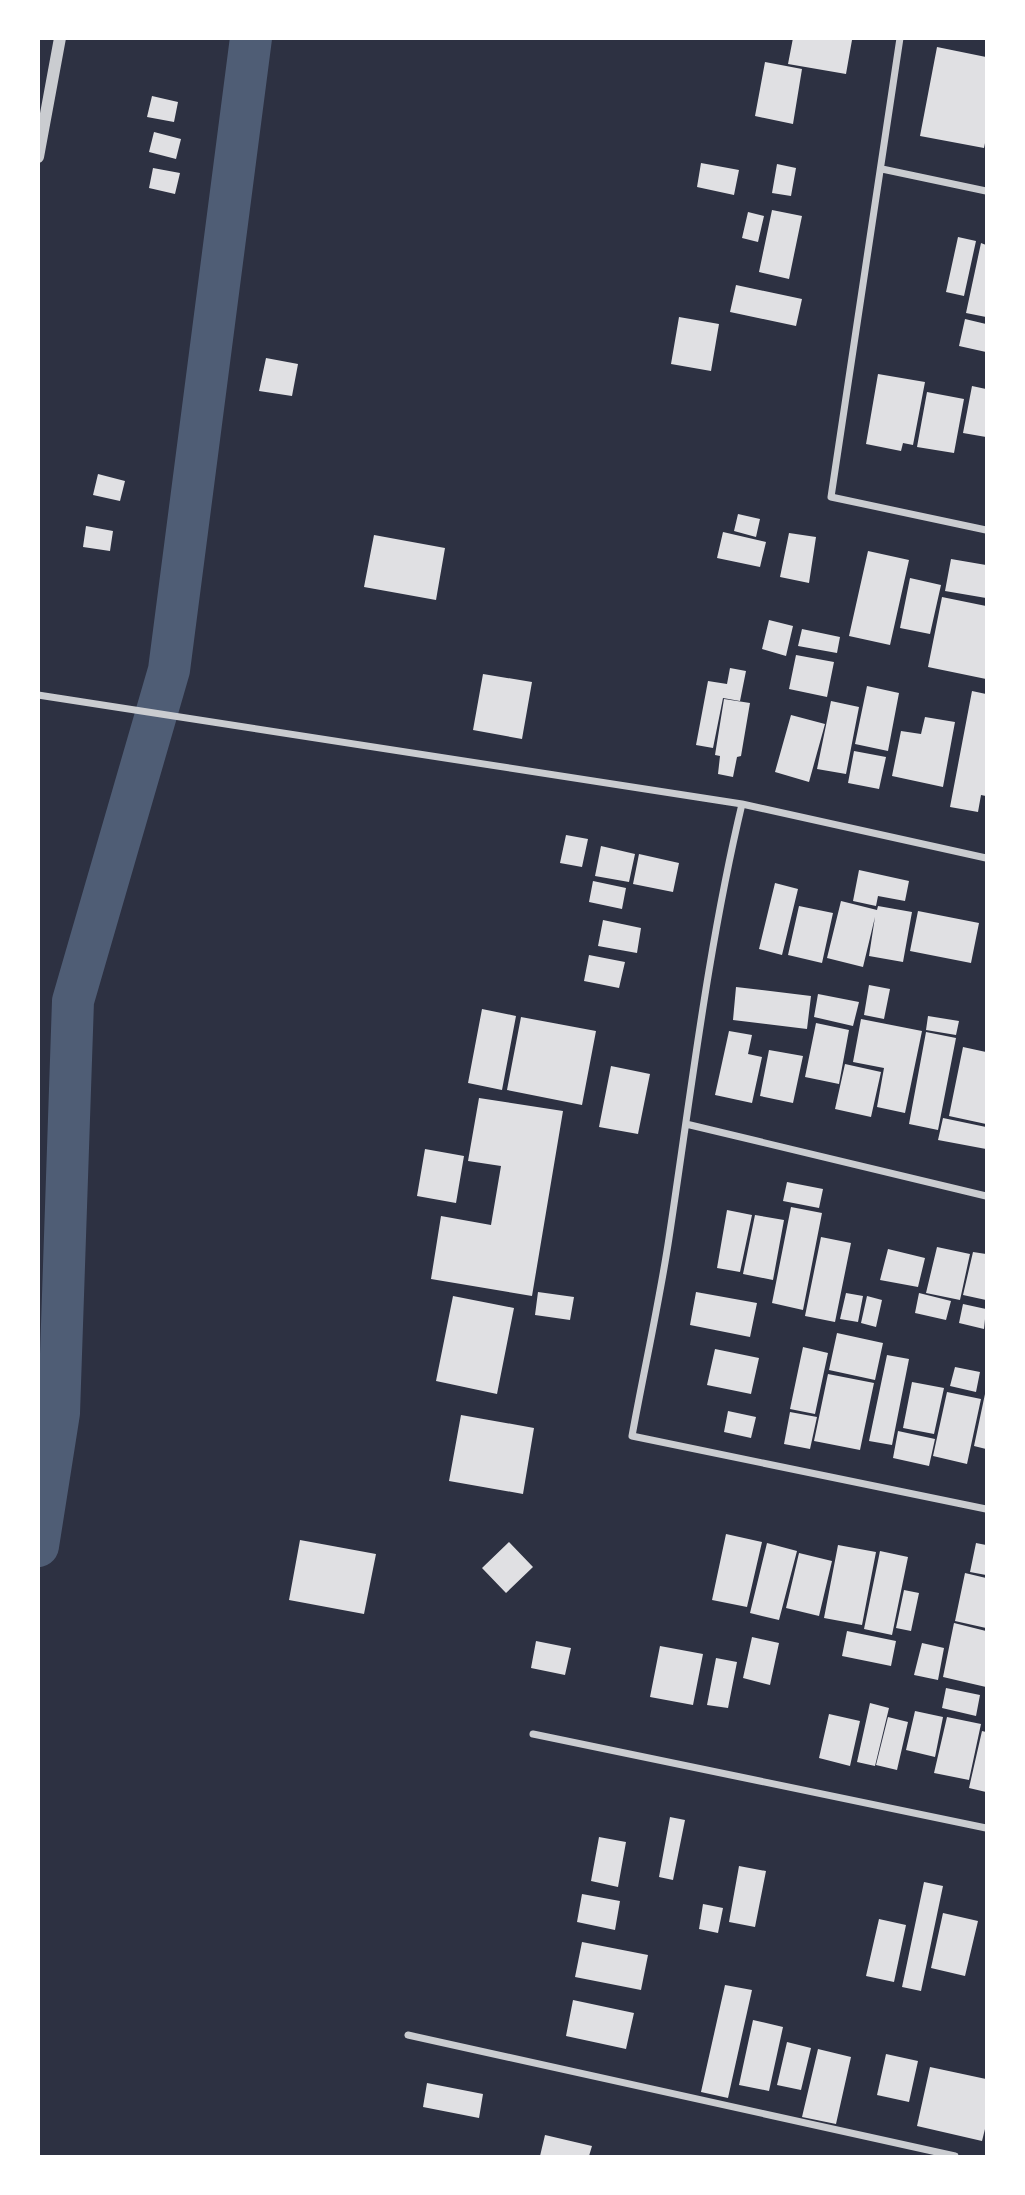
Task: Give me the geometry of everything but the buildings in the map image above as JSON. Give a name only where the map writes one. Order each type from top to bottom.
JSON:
[{"type":"street","points":[[38,157],[60,38]]},
{"type":"street","points":[[900,38],[831,497],[986,530]]},
{"type":"street","points":[[882,169],[986,191]]},
{"type":"street","points":[[38,695],[742,804],[986,858]]},
{"type":"street","points":[[742,804],[725,876],[668,1242],[632,1436],[986,1509]]},
{"type":"street","points":[[686,1124],[986,1196]]},
{"type":"street","points":[[533,1734],[986,1828]]},
{"type":"street","points":[[408,2035],[955,2157]]},
{"type":"waterway","points":[[38,1546],[59,1413],[73,1001],[169,670],[251,38]]}]
